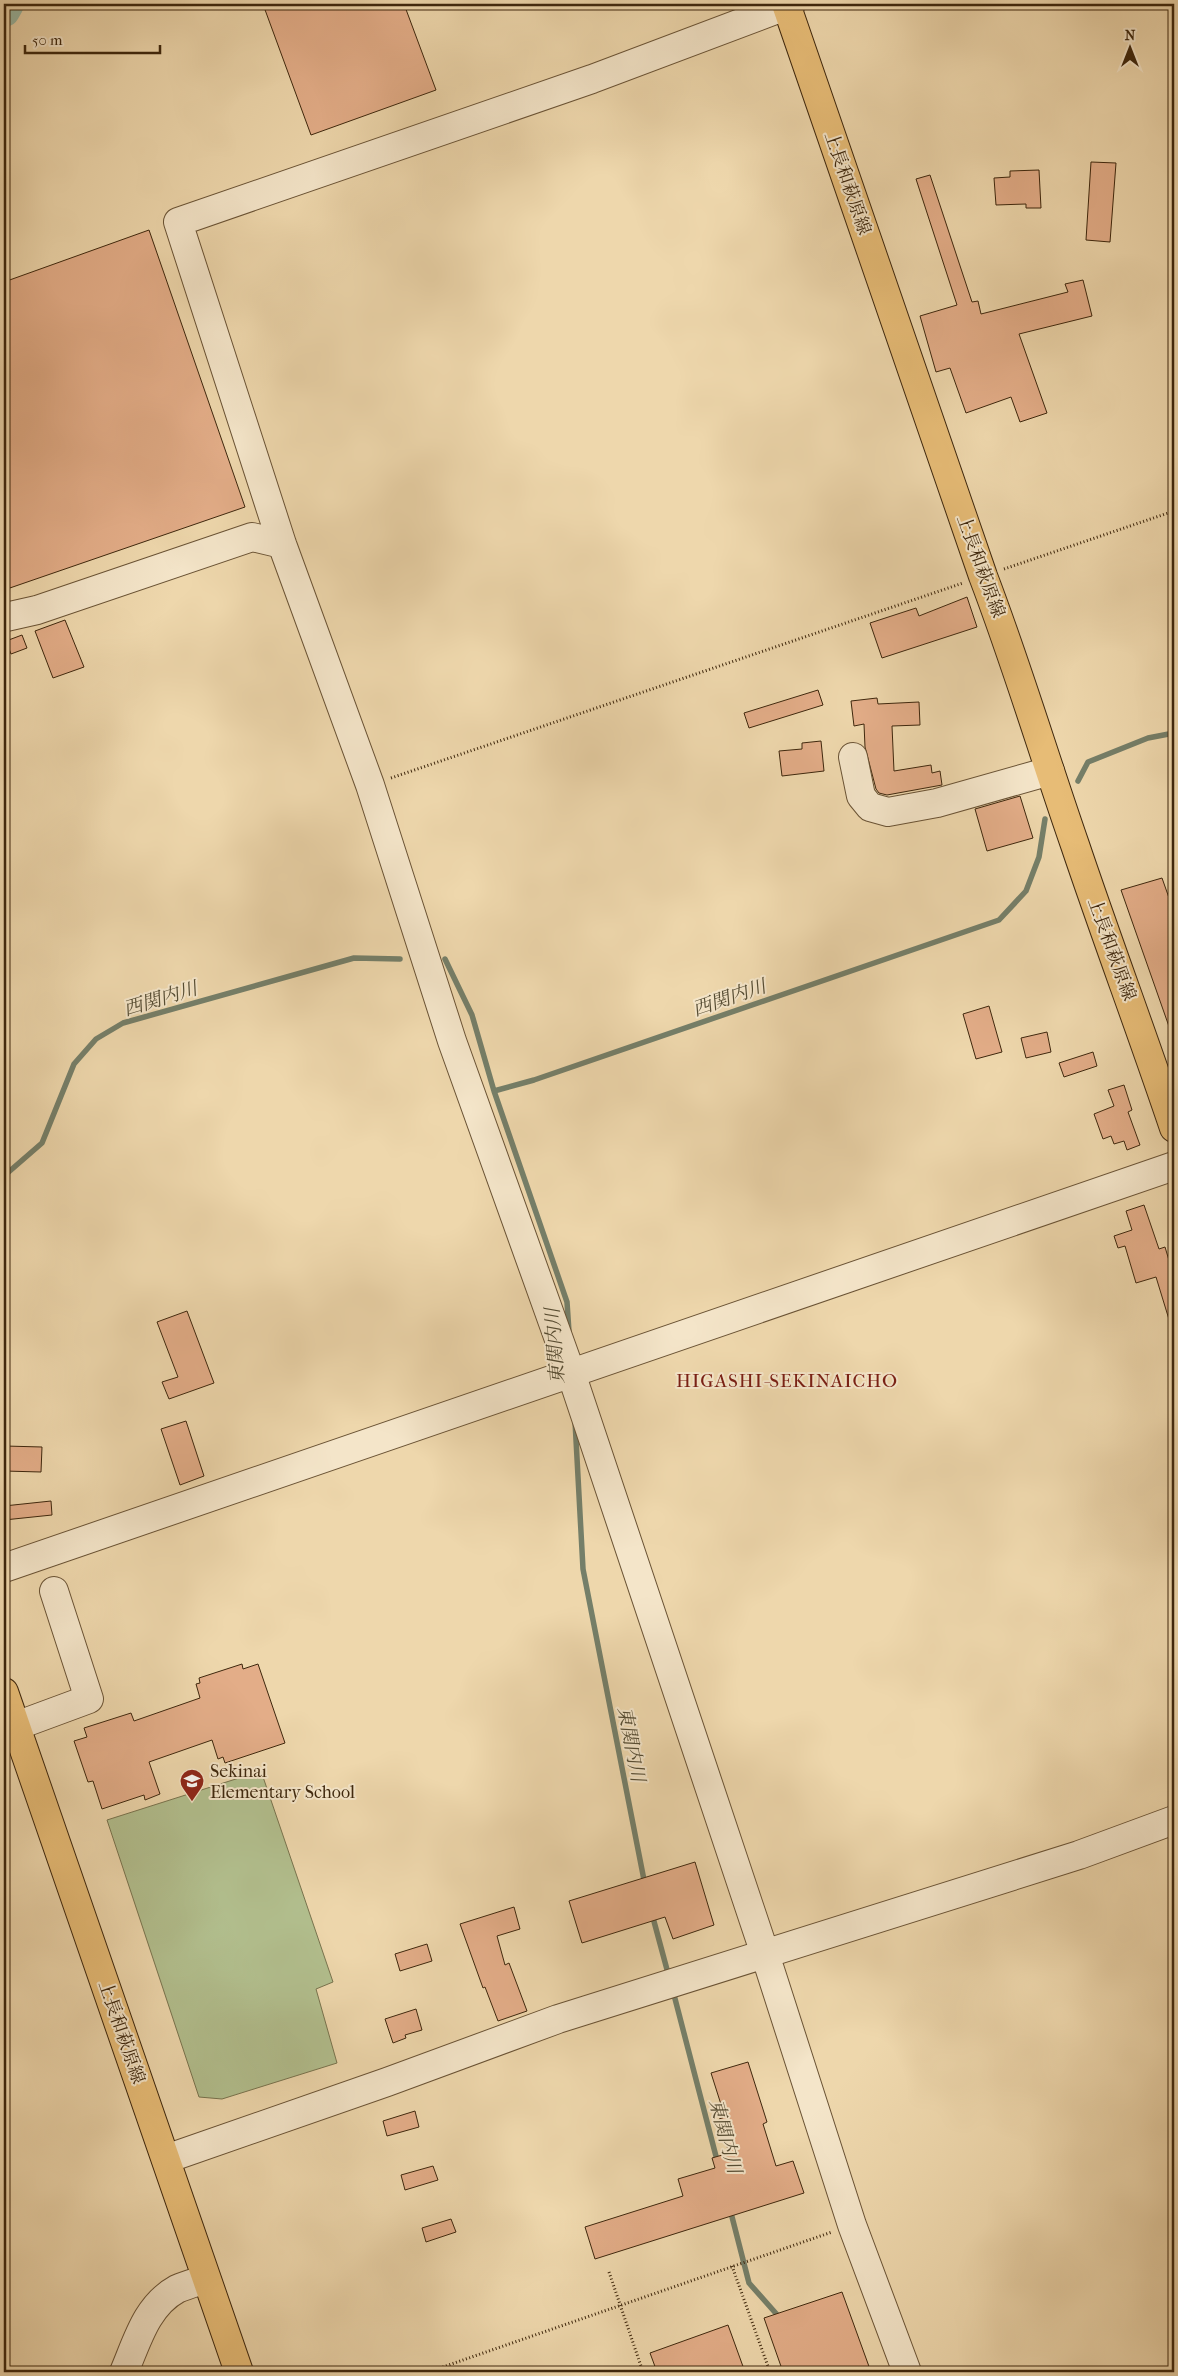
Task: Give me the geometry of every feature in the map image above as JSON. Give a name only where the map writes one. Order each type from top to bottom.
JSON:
[{"type":"main road","name":"上長和萩原線","points":[[788,4],[1174,1128]]},
{"type":"main road","name":"上長和萩原線","points":[[4,1692],[239,2372]]},
{"type":"street","points":[[788,4],[592,79],[178,222],[282,544],[370,785],[452,1041],[571,1373],[765,1954],[852,2226],[907,2372]]},
{"type":"street","points":[[4,616],[37,610],[252,537],[282,544]]},
{"type":"street","points":[[853,757],[861,796],[870,807],[888,812],[937,803],[1050,771]]},
{"type":"street","points":[[4,1568],[1174,1166]]},
{"type":"street","points":[[16,1726],[89,1699],[54,1592]]},
{"type":"street","points":[[166,2159],[388,2082],[558,2019],[1069,1858],[1174,1820]]},
{"type":"street","points":[[124,2372],[151,2312],[160,2301],[178,2289],[206,2279]]},
{"type":"path","points":[[370,785],[1174,511]]},
{"type":"path","points":[[441,2372],[440,2368],[852,2226]]},
{"type":"path","points":[[732,2266],[770,2372]]},
{"type":"path","points":[[609,2272],[644,2372]]},
{"type":"green space","points":[[261,1771],[333,1982],[316,1989],[337,2063],[222,2099],[199,2097],[107,1820]]},
{"type":"building","points":[[275,4],[404,4],[436,90],[311,135],[264,7]]},
{"type":"building","points":[[1091,162],[1116,163],[1110,242],[1086,240]]},
{"type":"building","points":[[1039,170],[1041,208],[1026,208],[1026,204],[996,205],[994,178],[1010,177],[1010,171]]},
{"type":"building","points":[[930,175],[972,302],[978,301],[981,314],[1068,292],[1065,284],[1083,280],[1092,316],[1019,334],[1047,413],[1020,422],[1011,397],[966,413],[950,368],[936,372],[920,316],[957,305],[916,179]]},
{"type":"building","points":[[149,230],[245,507],[4,590],[4,282]]},
{"type":"building","points":[[967,597],[977,627],[882,658],[870,623],[916,608],[919,616]]},
{"type":"building","points":[[65,620],[84,667],[53,678],[35,631]]},
{"type":"building","points":[[22,635],[27,648],[11,654],[6,641]]},
{"type":"building","points":[[818,690],[823,705],[749,728],[744,713]]},
{"type":"building","points":[[877,698],[878,704],[919,702],[920,725],[892,726],[894,771],[931,765],[932,773],[940,771],[942,785],[887,795],[879,793],[876,789],[865,747],[864,724],[854,726],[851,701]]},
{"type":"building","points":[[821,741],[824,771],[782,776],[779,751],[802,749],[802,743]]},
{"type":"building","points":[[1020,796],[1033,838],[987,851],[975,809]]},
{"type":"building","points":[[1162,878],[1174,912],[1174,1035],[1172,1035],[1121,890]]},
{"type":"building","points":[[989,1006],[1002,1052],[976,1059],[963,1014]]},
{"type":"building","points":[[1047,1032],[1051,1052],[1026,1058],[1021,1038]]},
{"type":"building","points":[[1093,1052],[1097,1066],[1064,1077],[1059,1063]]},
{"type":"building","points":[[1124,1085],[1132,1110],[1128,1112],[1140,1145],[1127,1150],[1124,1141],[1114,1144],[1111,1136],[1103,1139],[1094,1114],[1114,1106],[1108,1090]]},
{"type":"building","points":[[1144,1205],[1159,1249],[1165,1247],[1174,1277],[1174,1326],[1171,1326],[1156,1277],[1136,1283],[1125,1246],[1118,1248],[1114,1236],[1132,1230],[1126,1211]]},
{"type":"building","points":[[187,1311],[214,1383],[169,1399],[162,1382],[178,1377],[157,1322]]},
{"type":"building","points":[[186,1421],[204,1476],[180,1485],[161,1429]]},
{"type":"building","points":[[5,1446],[42,1447],[41,1472],[4,1471]]},
{"type":"building","points":[[51,1501],[52,1515],[4,1520],[4,1506]]},
{"type":"building","points":[[242,1664],[243,1669],[258,1664],[285,1743],[225,1763],[223,1757],[218,1759],[212,1740],[149,1762],[160,1794],[145,1800],[144,1795],[102,1809],[93,1781],[88,1782],[74,1741],[87,1737],[84,1728],[131,1713],[134,1721],[200,1698],[196,1684],[200,1683],[199,1678]]},
{"type":"building","points":[[695,1862],[714,1925],[673,1939],[665,1917],[582,1943],[569,1901]]},
{"type":"building","points":[[514,1907],[520,1929],[497,1936],[505,1965],[509,1963],[527,2011],[498,2021],[485,1987],[483,1988],[460,1924]]},
{"type":"building","points":[[427,1944],[432,1961],[400,1971],[395,1954]]},
{"type":"building","points":[[416,2009],[422,2030],[405,2035],[406,2038],[393,2043],[385,2019]]},
{"type":"building","points":[[748,2062],[767,2122],[763,2124],[776,2166],[793,2161],[804,2193],[595,2259],[585,2227],[683,2196],[678,2179],[715,2168],[712,2158],[729,2153],[719,2119],[725,2117],[711,2073]]},
{"type":"building","points":[[415,2111],[419,2127],[387,2136],[383,2121]]},
{"type":"building","points":[[433,2166],[438,2180],[405,2190],[401,2175]]},
{"type":"building","points":[[451,2219],[456,2232],[426,2242],[422,2228]]},
{"type":"building","points":[[842,2292],[871,2372],[783,2372],[764,2318]]},
{"type":"building","points":[[728,2325],[745,2372],[657,2372],[650,2353]]},
{"type":"waterway","points":[[4,11],[8,4]]},
{"type":"waterway","name":"西関内川","points":[[1078,781],[1088,762],[1148,738],[1174,733]]},
{"type":"waterway","name":"西関内川","points":[[494,1091],[534,1080],[999,920],[1026,891],[1039,857],[1045,819]]},
{"type":"waterway","name":"西関内川","points":[[4,1176],[42,1143],[74,1064],[96,1039],[123,1023],[354,958],[400,959]]},
{"type":"waterway","name":"東関内川","points":[[445,959],[472,1015],[494,1091],[567,1302],[569,1332]]},
{"type":"waterway","name":"東関内川","points":[[575,1421],[583,1569],[645,1885]]},
{"type":"waterway","name":"東関内川","points":[[652,1914],[669,1977]]},
{"type":"waterway","name":"東関内川","points":[[673,1991],[718,2164]]},
{"type":"waterway","name":"東関内川","points":[[730,2209],[749,2283],[780,2318]]},
{"type":"place","name":"Sekinai Elementary School","points":[[192,1802]]},
{"type":"district","name":"HIGASHI-SEKINAICHO","points":[[787,1380]]}]
